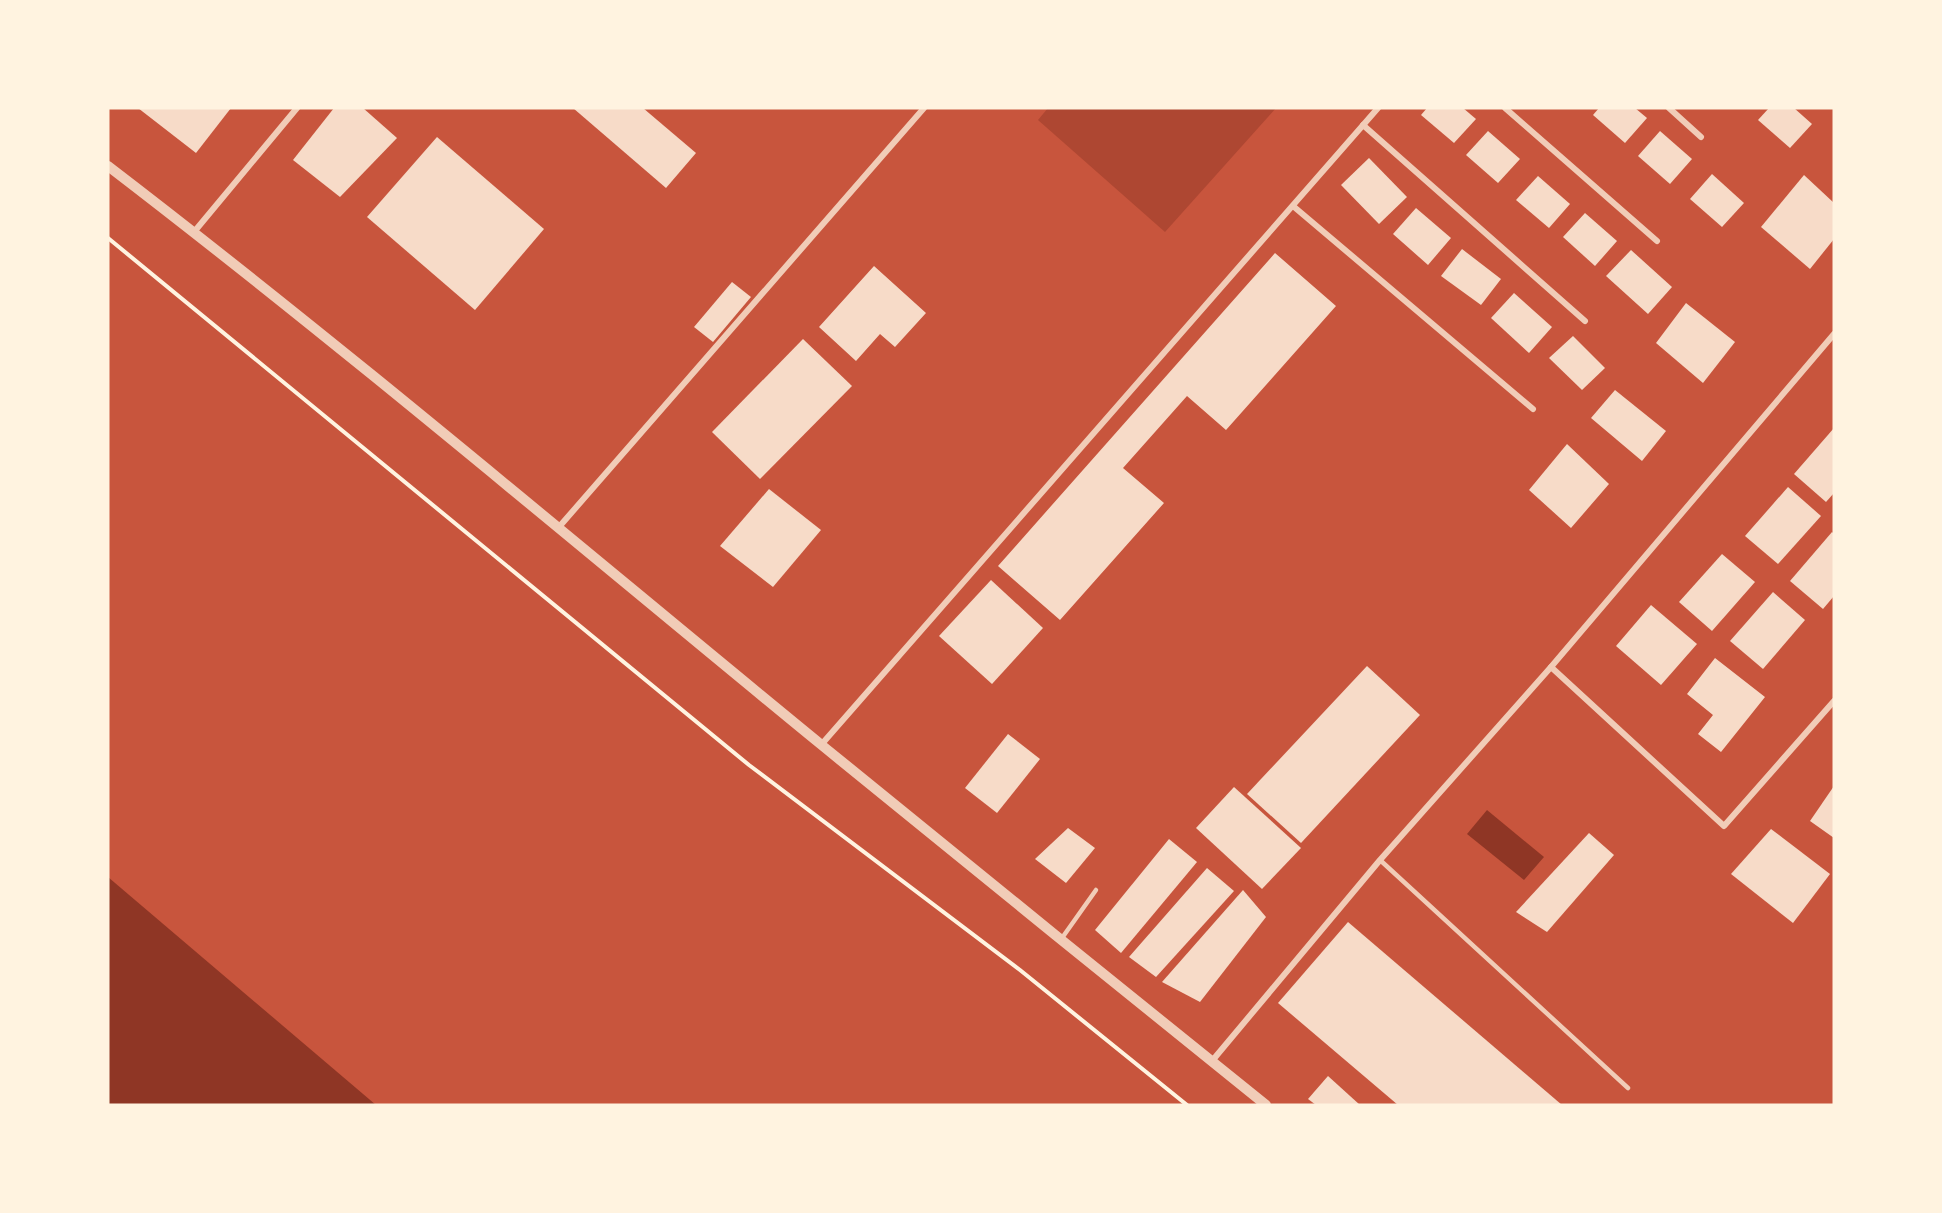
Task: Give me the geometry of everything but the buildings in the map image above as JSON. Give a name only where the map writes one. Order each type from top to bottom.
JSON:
[{"type":"street","points":[[194,232],[297,108]]},
{"type":"street","points":[[559,527],[924,108]]},
{"type":"street","points":[[821,745],[1378,108]]},
{"type":"street","points":[[1505,108],[1657,241]]},
{"type":"street","points":[[1669,108],[1701,137]]},
{"type":"street","points":[[1363,125],[1585,321]]},
{"type":"street","points":[[108,166],[194,232],[559,527],[821,745],[1266,1105]]},
{"type":"street","points":[[1293,206],[1533,409]]},
{"type":"street","points":[[1212,1061],[1380,860],[1551,668],[1834,334]]},
{"type":"street","points":[[1551,668],[1724,826],[1834,701]]},
{"type":"lane","points":[[1380,860],[1628,1088]]},
{"type":"lane","points":[[1061,941],[1096,890]]},
{"type":"path","points":[[108,238],[749,765],[1020,970],[1187,1105]]},
{"type":"shaded area","points":[[1048,108],[1276,108],[1165,232],[1038,120]]},
{"type":"shaded area","points":[[1487,810],[1544,857],[1524,880],[1467,834]]},
{"type":"shaded area","points":[[108,877],[376,1105],[108,1105]]}]
